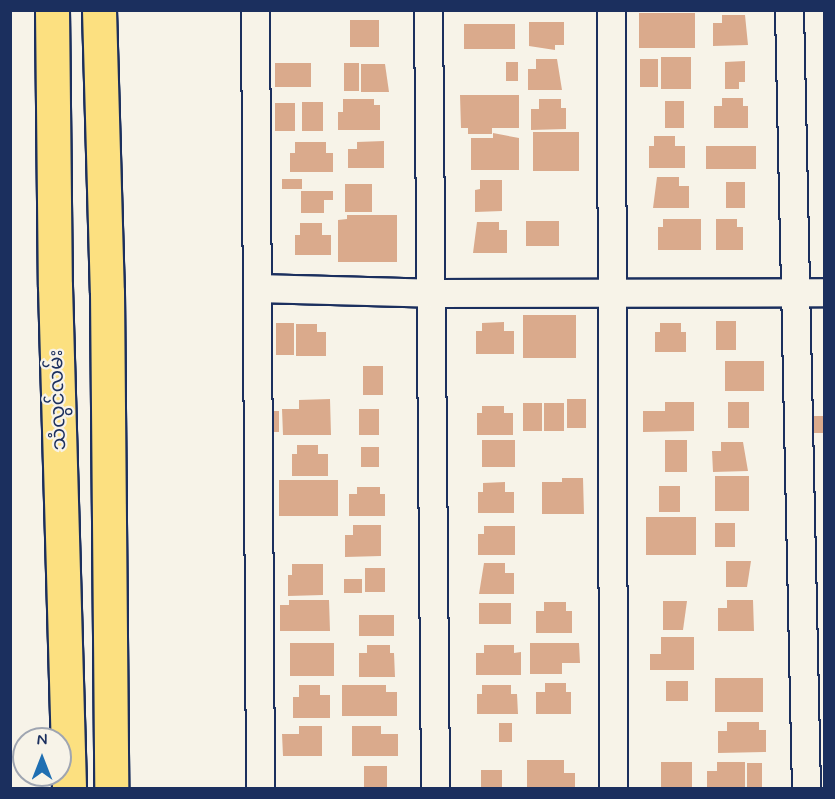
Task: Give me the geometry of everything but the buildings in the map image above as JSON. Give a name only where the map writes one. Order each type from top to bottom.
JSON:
[{"type":"main road","name":"သံလွင်လမ်း","points":[[52,10],[55,286],[69,789]]},
{"type":"main road","points":[[99,10],[107,292],[111,789]]},
{"type":"street","points":[[255,10],[260,789]]},
{"type":"street","points":[[428,10],[435,789]]},
{"type":"street","points":[[611,10],[613,789]]},
{"type":"street","points":[[789,10],[806,789]]},
{"type":"street","points":[[257,288],[431,293],[795,294],[825,292]]}]
